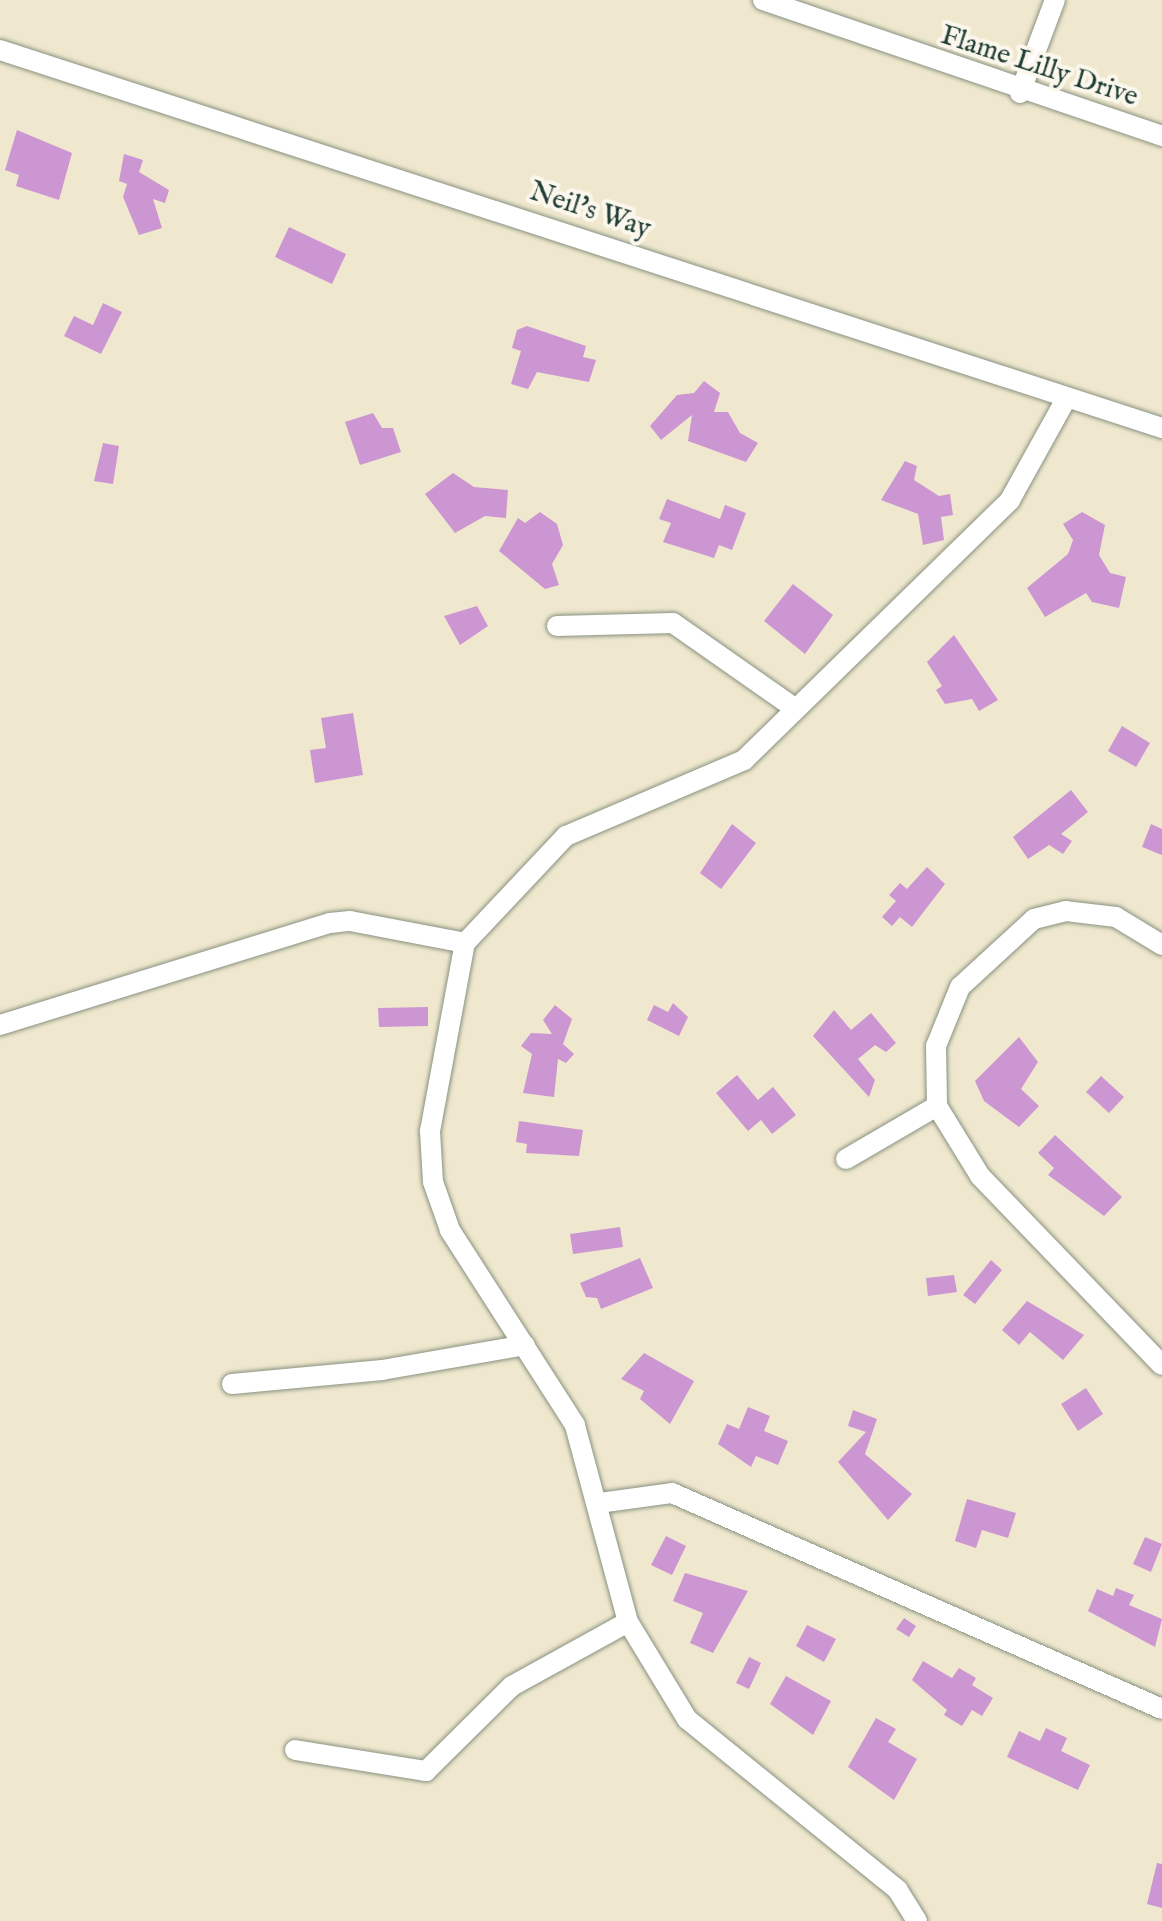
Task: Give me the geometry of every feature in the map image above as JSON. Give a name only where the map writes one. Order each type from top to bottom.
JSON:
[{"type":"street","name":"Flame Lilly Drive","points":[[763,0],[1020,93],[1162,136]]},
{"type":"street","points":[[1020,93],[1055,0]]},
{"type":"street","name":"Neil's Way","points":[[0,50],[1162,428]]},
{"type":"street","points":[[917,1921],[898,1890],[687,1719],[628,1622],[599,1503],[575,1425],[450,1230],[433,1182],[430,1131],[465,943],[566,836],[744,760],[793,707],[1010,500],[1066,399]]},
{"type":"street","points":[[557,626],[673,623],[793,707]]},
{"type":"street","points":[[1162,945],[1116,917],[1066,911],[1034,919],[960,987],[936,1046],[937,1106],[980,1176],[1162,1365]]},
{"type":"street","points":[[0,1025],[330,923],[350,921],[465,943]]},
{"type":"street","points":[[846,1159],[937,1106]]},
{"type":"street","points":[[232,1384],[382,1370],[525,1345]]},
{"type":"street","points":[[599,1503],[672,1493],[1162,1709]]},
{"type":"street","points":[[295,1750],[426,1771],[512,1686],[628,1622]]},
{"type":"building","points":[[17,130],[72,153],[59,200],[16,186],[19,175],[5,170]]},
{"type":"building","points":[[124,154],[143,160],[139,172],[169,190],[165,203],[153,199],[162,228],[139,235],[123,197],[127,184],[119,181]]},
{"type":"building","points":[[289,227],[346,254],[332,284],[275,257]]},
{"type":"building","points":[[103,303],[122,312],[101,354],[64,336],[74,316],[93,325]]},
{"type":"building","points":[[527,326],[586,346],[583,357],[596,360],[589,382],[537,372],[528,389],[511,384],[521,351],[512,348],[517,330]]},
{"type":"building","points":[[704,381],[720,393],[714,412],[728,412],[740,433],[758,443],[746,462],[688,441],[692,415],[661,440],[650,426],[677,395],[694,393]]},
{"type":"building","points":[[373,413],[382,428],[393,428],[401,452],[360,465],[345,422]]},
{"type":"building","points":[[103,443],[119,446],[113,484],[94,481]]},
{"type":"building","points":[[905,461],[917,466],[914,480],[939,496],[950,494],[953,515],[941,517],[944,540],[923,545],[918,514],[881,500]]},
{"type":"building","points":[[453,473],[474,487],[508,490],[506,518],[485,516],[455,533],[425,494]]},
{"type":"building","points":[[667,499],[720,519],[725,505],[746,513],[732,550],[719,545],[714,558],[663,542],[671,523],[659,519]]},
{"type":"building","points":[[540,512],[557,524],[563,545],[552,564],[559,585],[545,589],[499,551],[518,518],[525,523]]},
{"type":"building","points":[[1082,512],[1105,525],[1099,555],[1110,573],[1126,577],[1119,608],[1092,602],[1086,593],[1045,617],[1027,588],[1068,554],[1073,540],[1063,524]]},
{"type":"building","points":[[793,584],[833,615],[805,654],[764,621]]},
{"type":"building","points":[[477,606],[488,626],[460,645],[444,616]]},
{"type":"building","points":[[954,635],[998,700],[979,711],[972,699],[945,704],[936,690],[942,686],[927,662]]},
{"type":"building","points":[[353,713],[363,775],[315,783],[310,750],[326,748],[321,718]]},
{"type":"building","points":[[1122,726],[1150,743],[1136,767],[1108,751]]},
{"type":"building","points":[[1071,790],[1088,812],[1061,834],[1072,841],[1063,854],[1049,845],[1028,859],[1013,837]]},
{"type":"building","points":[[732,824],[756,843],[721,889],[700,873]]},
{"type":"building","points":[[1151,824],[1162,829],[1162,855],[1142,847]]},
{"type":"building","points":[[927,867],[945,884],[912,927],[900,917],[892,926],[882,917],[896,901],[889,895],[900,883],[907,889]]},
{"type":"building","points":[[673,1003],[688,1017],[679,1036],[647,1020],[654,1005],[668,1012]]},
{"type":"building","points":[[555,1005],[572,1019],[563,1044],[574,1054],[566,1063],[558,1059],[554,1097],[523,1093],[532,1054],[521,1046],[531,1033],[552,1034],[543,1020]]},
{"type":"building","points":[[428,1007],[428,1026],[379,1027],[378,1008]]},
{"type":"building","points":[[834,1010],[851,1030],[871,1013],[896,1043],[886,1052],[875,1045],[858,1059],[875,1080],[869,1097],[813,1036]]},
{"type":"building","points":[[1019,1037],[1038,1062],[1021,1089],[1039,1106],[1019,1127],[984,1101],[975,1081]]},
{"type":"building","points":[[737,1075],[758,1100],[773,1087],[796,1115],[772,1134],[761,1120],[748,1131],[716,1093]]},
{"type":"building","points":[[1101,1076],[1124,1097],[1109,1113],[1086,1092]]},
{"type":"building","points":[[519,1121],[583,1130],[579,1156],[526,1153],[527,1144],[516,1142]]},
{"type":"building","points":[[1055,1135],[1122,1197],[1104,1216],[1048,1175],[1054,1168],[1038,1153]]},
{"type":"building","points":[[620,1227],[623,1247],[573,1254],[570,1234]]},
{"type":"building","points":[[640,1258],[653,1288],[601,1309],[597,1298],[586,1297],[580,1283]]},
{"type":"building","points":[[991,1260],[1002,1270],[975,1304],[963,1295]]},
{"type":"building","points":[[954,1275],[957,1292],[928,1296],[926,1278]]},
{"type":"building","points":[[1027,1301],[1084,1335],[1063,1360],[1030,1332],[1019,1345],[1002,1330]]},
{"type":"building","points":[[644,1353],[694,1381],[670,1424],[640,1399],[644,1391],[621,1379]]},
{"type":"building","points":[[1086,1388],[1103,1414],[1078,1431],[1061,1404]]},
{"type":"building","points":[[748,1407],[770,1416],[764,1431],[788,1441],[778,1465],[756,1456],[751,1467],[718,1444],[727,1424],[739,1429]]},
{"type":"building","points":[[853,1410],[877,1419],[865,1454],[912,1494],[888,1520],[838,1462],[866,1432],[848,1426]]},
{"type":"building","points":[[967,1499],[1016,1513],[1008,1538],[982,1530],[976,1548],[955,1541]]},
{"type":"building","points":[[666,1536],[686,1546],[672,1575],[651,1565]]},
{"type":"building","points":[[1145,1537],[1162,1544],[1151,1572],[1133,1564]]},
{"type":"building","points":[[685,1573],[748,1591],[713,1653],[690,1643],[703,1613],[673,1601]]},
{"type":"building","points":[[1116,1588],[1134,1595],[1129,1605],[1162,1619],[1155,1647],[1088,1611],[1097,1589],[1113,1596]]},
{"type":"building","points":[[904,1618],[916,1626],[909,1637],[896,1629]]},
{"type":"building","points":[[807,1625],[836,1639],[824,1662],[796,1646]]},
{"type":"building","points":[[749,1657],[761,1663],[749,1689],[736,1683]]},
{"type":"building","points":[[923,1661],[952,1678],[959,1668],[976,1678],[972,1685],[993,1698],[982,1716],[972,1710],[962,1726],[944,1715],[947,1710],[912,1680]]},
{"type":"building","points":[[786,1676],[831,1701],[813,1735],[770,1704]]},
{"type":"building","points":[[876,1718],[896,1729],[888,1742],[917,1759],[894,1800],[848,1767]]},
{"type":"building","points":[[1046,1728],[1067,1738],[1061,1751],[1090,1765],[1078,1790],[1007,1757],[1019,1731],[1040,1741]]},
{"type":"building","points":[[1157,1863],[1162,1864],[1162,1908],[1147,1904]]}]
